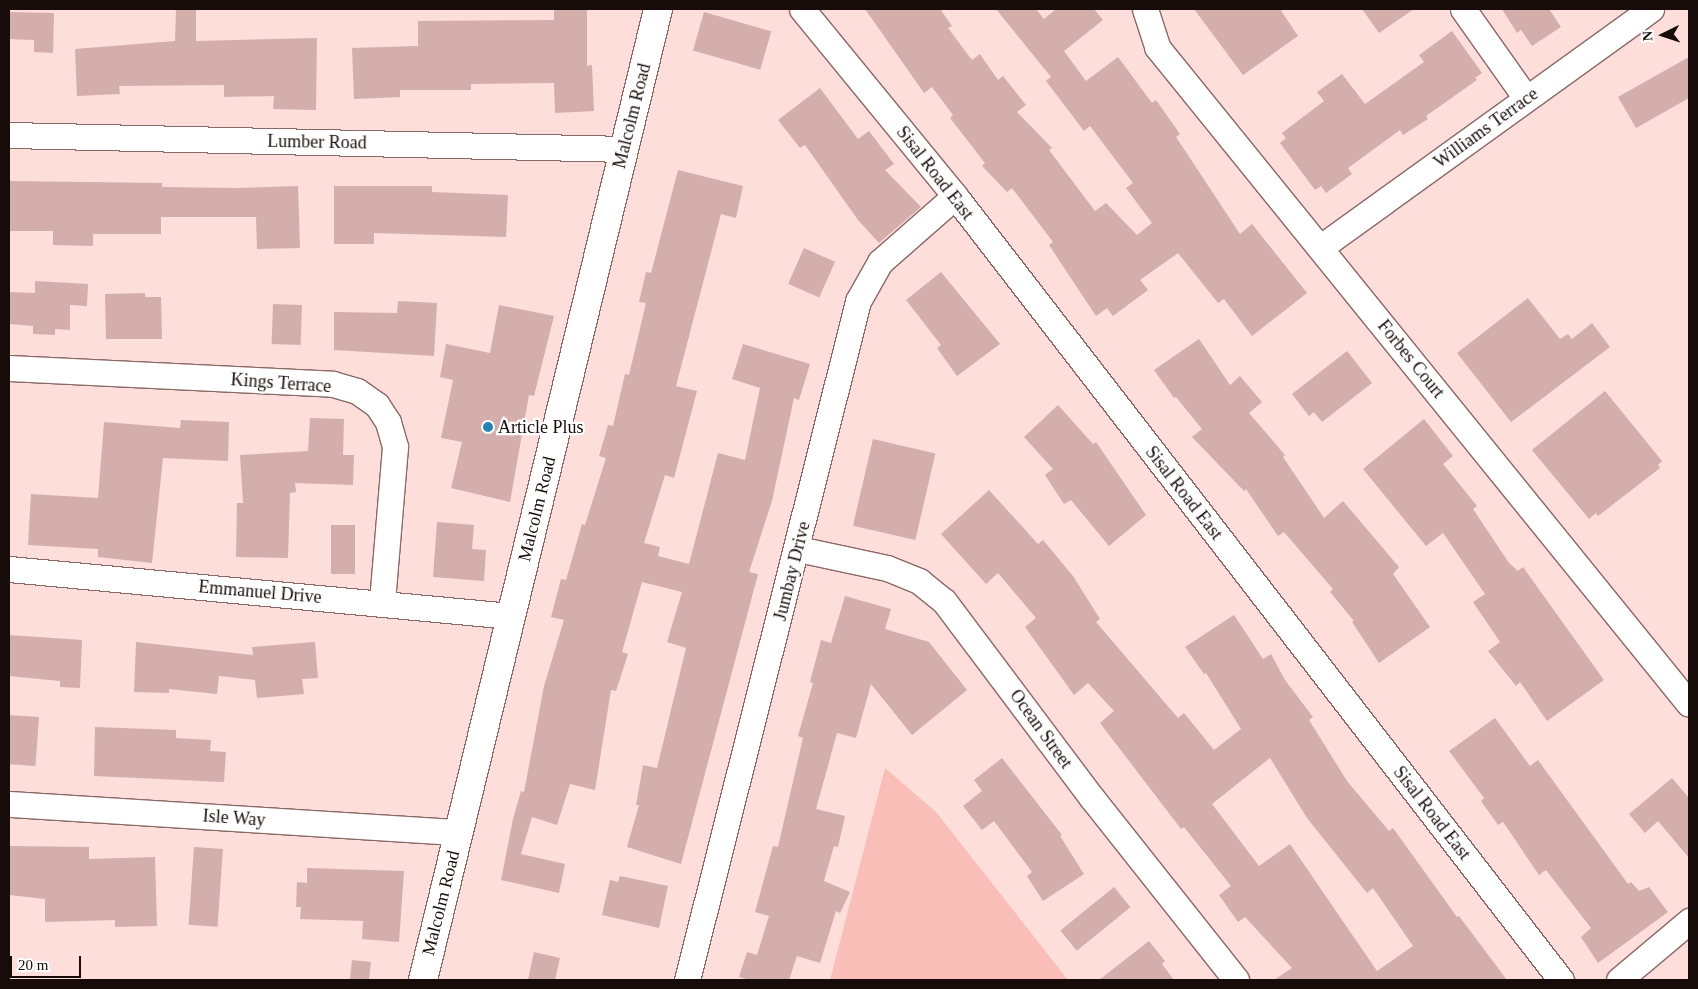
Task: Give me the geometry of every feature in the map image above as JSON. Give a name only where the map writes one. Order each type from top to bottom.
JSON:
[{"type":"street","name":"Malcolm Road","points":[[423,980],[658,9]]},
{"type":"street","name":"Sisal Road East","points":[[802,9],[954,196],[1561,980]]},
{"type":"street","name":"Forbes Court","points":[[1145,9],[1157,47],[1321,247],[1689,704]]},
{"type":"street","points":[[1463,9],[1526,98]]},
{"type":"street","name":"Williams Terrace","points":[[1321,247],[1651,9]]},
{"type":"street","name":"Lumber Road","points":[[9,135],[624,149]]},
{"type":"street","name":"Jumbay Drive","points":[[687,980],[798,549],[858,301],[880,262],[954,196]]},
{"type":"street","name":"Kings Terrace","points":[[9,368],[333,384],[357,391],[377,405],[388,422],[395,447],[382,603]]},
{"type":"street","name":"Ocean Street","points":[[798,549],[887,568],[919,581],[944,601],[1092,798],[1236,980]]},
{"type":"street","name":"Emmanuel Drive","points":[[9,569],[511,616]]},
{"type":"street","name":"Isle Way","points":[[9,804],[458,832]]},
{"type":"street","points":[[1619,980],[1689,920]]},
{"type":"shaded area","points":[[885,768],[936,812],[1068,980],[830,980]]},
{"type":"building","points":[[176,9],[196,9],[196,41],[317,38],[316,110],[273,109],[274,96],[224,97],[224,85],[119,86],[120,94],[77,96],[75,49],[175,41]]},
{"type":"building","points":[[554,9],[587,9],[587,66],[592,65],[594,111],[555,113],[554,83],[471,84],[471,90],[400,90],[400,97],[354,99],[352,48],[418,46],[418,21],[554,20]]},
{"type":"building","points":[[865,9],[940,9],[952,26],[948,28],[972,60],[980,54],[998,80],[1003,76],[1026,105],[1017,112],[1052,148],[1049,150],[1095,211],[1106,203],[1137,235],[1152,223],[1126,188],[1133,183],[1090,126],[1084,131],[1046,81],[1051,77],[996,9],[1036,9],[1044,19],[1056,9],[1094,9],[1103,20],[1064,51],[1086,81],[1118,57],[1152,103],[1156,100],[1180,134],[1176,137],[1240,234],[1252,224],[1307,293],[1252,336],[1224,299],[1218,303],[1178,253],[1140,280],[1148,290],[1113,316],[1107,308],[1096,316],[1049,245],[1053,242],[1012,188],[1007,192],[982,166],[985,163],[950,118],[953,115],[932,87],[924,93]]},
{"type":"building","points":[[1194,9],[1280,9],[1298,36],[1243,75]]},
{"type":"building","points":[[1362,9],[1414,9],[1379,33]]},
{"type":"building","points":[[1502,9],[1549,9],[1561,27],[1532,46],[1521,30],[1517,33]]},
{"type":"building","points":[[9,12],[54,13],[53,53],[34,52],[34,40],[9,39]]},
{"type":"building","points":[[704,12],[771,31],[760,70],[693,50]]},
{"type":"building","points":[[1452,31],[1482,73],[1475,78],[1477,80],[1426,116],[1428,119],[1403,135],[1400,130],[1348,168],[1352,174],[1326,193],[1321,186],[1315,190],[1280,143],[1286,138],[1282,133],[1324,101],[1317,92],[1342,74],[1365,104],[1424,62],[1419,55]]},
{"type":"building","points":[[1689,57],[1689,98],[1636,128],[1618,97]]},
{"type":"building","points":[[820,88],[858,139],[869,131],[894,164],[885,170],[921,207],[879,243],[858,220],[805,145],[800,148],[778,120]]},
{"type":"building","points":[[678,170],[743,186],[736,218],[721,214],[676,386],[697,391],[674,478],[665,475],[644,543],[660,547],[658,556],[689,564],[718,453],[745,460],[760,388],[732,379],[743,344],[810,364],[799,400],[794,398],[772,501],[749,572],[758,574],[681,864],[627,847],[639,805],[636,805],[643,765],[657,768],[686,648],[667,642],[682,592],[642,582],[622,652],[628,654],[616,691],[611,690],[595,790],[570,784],[557,825],[532,817],[521,854],[565,864],[559,893],[501,880],[513,819],[521,791],[524,792],[544,686],[564,620],[551,617],[561,579],[566,580],[582,524],[585,525],[606,458],[599,456],[608,425],[613,426],[625,374],[629,375],[646,303],[639,302],[646,272],[651,273]]},
{"type":"building","points":[[9,181],[162,183],[162,187],[237,188],[298,186],[300,248],[257,249],[256,217],[161,217],[161,234],[93,234],[93,246],[53,245],[53,231],[9,231]]},
{"type":"building","points":[[334,186],[432,186],[432,192],[508,195],[506,237],[374,233],[374,244],[334,244]]},
{"type":"building","points":[[804,248],[835,262],[819,297],[788,284]]},
{"type":"building","points":[[941,272],[1000,344],[957,376],[937,348],[941,345],[906,300]]},
{"type":"building","points":[[35,281],[88,284],[87,306],[70,305],[70,330],[55,329],[55,335],[33,334],[33,326],[9,324],[9,292],[35,293]]},
{"type":"building","points":[[145,293],[145,297],[161,297],[162,339],[106,339],[105,294]]},
{"type":"building","points":[[1528,298],[1560,339],[1568,334],[1572,339],[1592,323],[1610,347],[1511,422],[1457,353]]},
{"type":"building","points":[[398,301],[437,303],[434,356],[334,350],[334,312],[397,313]]},
{"type":"building","points":[[273,304],[302,305],[301,345],[272,344]]},
{"type":"building","points":[[499,305],[554,316],[534,396],[529,395],[510,502],[451,488],[462,442],[441,438],[453,380],[440,377],[446,344],[490,353]]},
{"type":"building","points":[[1199,339],[1230,385],[1240,376],[1262,402],[1249,413],[1285,455],[1283,457],[1324,518],[1343,501],[1399,567],[1393,574],[1430,627],[1379,663],[1352,622],[1354,621],[1330,592],[1333,589],[1284,532],[1278,536],[1246,489],[1244,491],[1192,437],[1202,429],[1176,397],[1174,398],[1154,370]]},
{"type":"building","points":[[1347,351],[1372,383],[1322,422],[1314,412],[1309,416],[1292,394]]},
{"type":"building","points":[[1605,391],[1662,461],[1658,465],[1660,468],[1598,516],[1596,513],[1589,519],[1532,450]]},
{"type":"building","points":[[1058,405],[1093,444],[1096,442],[1146,515],[1109,546],[1071,500],[1064,504],[1045,475],[1053,469],[1024,437]]},
{"type":"building","points":[[310,418],[344,419],[343,455],[354,455],[353,485],[295,483],[296,492],[290,493],[288,558],[236,557],[237,503],[243,503],[240,455],[308,451]]},
{"type":"building","points":[[1424,419],[1453,456],[1443,464],[1477,506],[1473,509],[1509,563],[1518,571],[1523,567],[1604,680],[1547,721],[1520,682],[1516,686],[1488,651],[1500,642],[1473,602],[1485,594],[1443,533],[1426,546],[1363,469]]},
{"type":"building","points":[[181,420],[229,422],[228,461],[163,458],[152,563],[98,557],[98,549],[28,545],[31,494],[98,498],[104,422],[180,428]]},
{"type":"building","points":[[873,439],[935,453],[915,540],[853,526]]},
{"type":"building","points":[[989,490],[1038,544],[1043,540],[1073,576],[1100,619],[1096,622],[1178,718],[1184,713],[1214,750],[1241,729],[1206,673],[1204,674],[1185,647],[1234,615],[1263,659],[1271,654],[1285,680],[1313,717],[1309,720],[1347,781],[1389,831],[1393,828],[1457,917],[1459,916],[1507,980],[1274,980],[1292,968],[1245,917],[1238,922],[1219,895],[1231,886],[1184,827],[1181,829],[1100,723],[1114,711],[1088,683],[1074,695],[1025,627],[1036,618],[998,573],[986,584],[941,534]],"holes":[[[1270,758],[1307,818],[1367,893],[1373,888],[1413,946],[1377,971],[1290,844],[1259,866],[1212,804]]]},
{"type":"building","points":[[437,522],[474,525],[472,549],[486,550],[484,581],[433,577]]},
{"type":"building","points":[[331,525],[355,525],[355,574],[331,574]]},
{"type":"building","points":[[845,596],[891,609],[885,629],[929,642],[967,690],[912,735],[871,684],[856,738],[837,733],[816,809],[845,816],[838,847],[834,846],[824,881],[850,892],[840,913],[836,911],[820,963],[797,956],[789,980],[750,980],[739,977],[747,952],[757,955],[769,916],[755,912],[773,846],[778,847],[803,738],[798,736],[813,683],[810,682],[821,640],[831,643]]},
{"type":"building","points":[[9,635],[82,640],[80,688],[60,687],[60,681],[9,676]]},
{"type":"building","points":[[136,642],[253,655],[252,647],[315,642],[318,678],[302,679],[304,694],[257,698],[255,680],[219,676],[217,694],[169,689],[169,693],[134,692]]},
{"type":"building","points":[[9,715],[39,717],[36,766],[9,764]]},
{"type":"building","points":[[1495,718],[1530,766],[1538,760],[1628,884],[1631,882],[1639,891],[1649,887],[1668,912],[1598,963],[1581,937],[1591,928],[1546,870],[1539,875],[1503,822],[1498,825],[1481,801],[1484,798],[1449,751]]},
{"type":"building","points":[[95,727],[176,730],[176,738],[211,740],[210,751],[226,752],[224,782],[94,776]]},
{"type":"building","points":[[1002,758],[1062,835],[1060,836],[1084,874],[1043,901],[1027,876],[1032,872],[994,821],[982,830],[963,806],[982,791],[974,780]]},
{"type":"building","points":[[1672,778],[1689,798],[1689,858],[1658,821],[1645,833],[1629,814]]},
{"type":"building","points":[[9,846],[89,847],[89,859],[155,857],[157,926],[115,927],[115,920],[45,922],[45,899],[9,895]]},
{"type":"building","points":[[194,847],[223,849],[217,927],[189,925]]},
{"type":"building","points":[[307,868],[404,871],[399,942],[362,939],[363,921],[300,919],[301,907],[296,907],[297,882],[307,883]]},
{"type":"building","points":[[620,876],[668,886],[659,928],[602,915],[610,880],[618,882]]},
{"type":"building","points":[[1114,887],[1130,907],[1077,951],[1060,930]]},
{"type":"building","points":[[1149,941],[1165,961],[1162,964],[1174,980],[1099,980]]},
{"type":"building","points":[[534,952],[560,958],[555,980],[528,980]]},
{"type":"building","points":[[352,960],[371,962],[369,980],[350,980]]},
{"type":"place","name":"Article Plus","points":[[488,427]]}]
